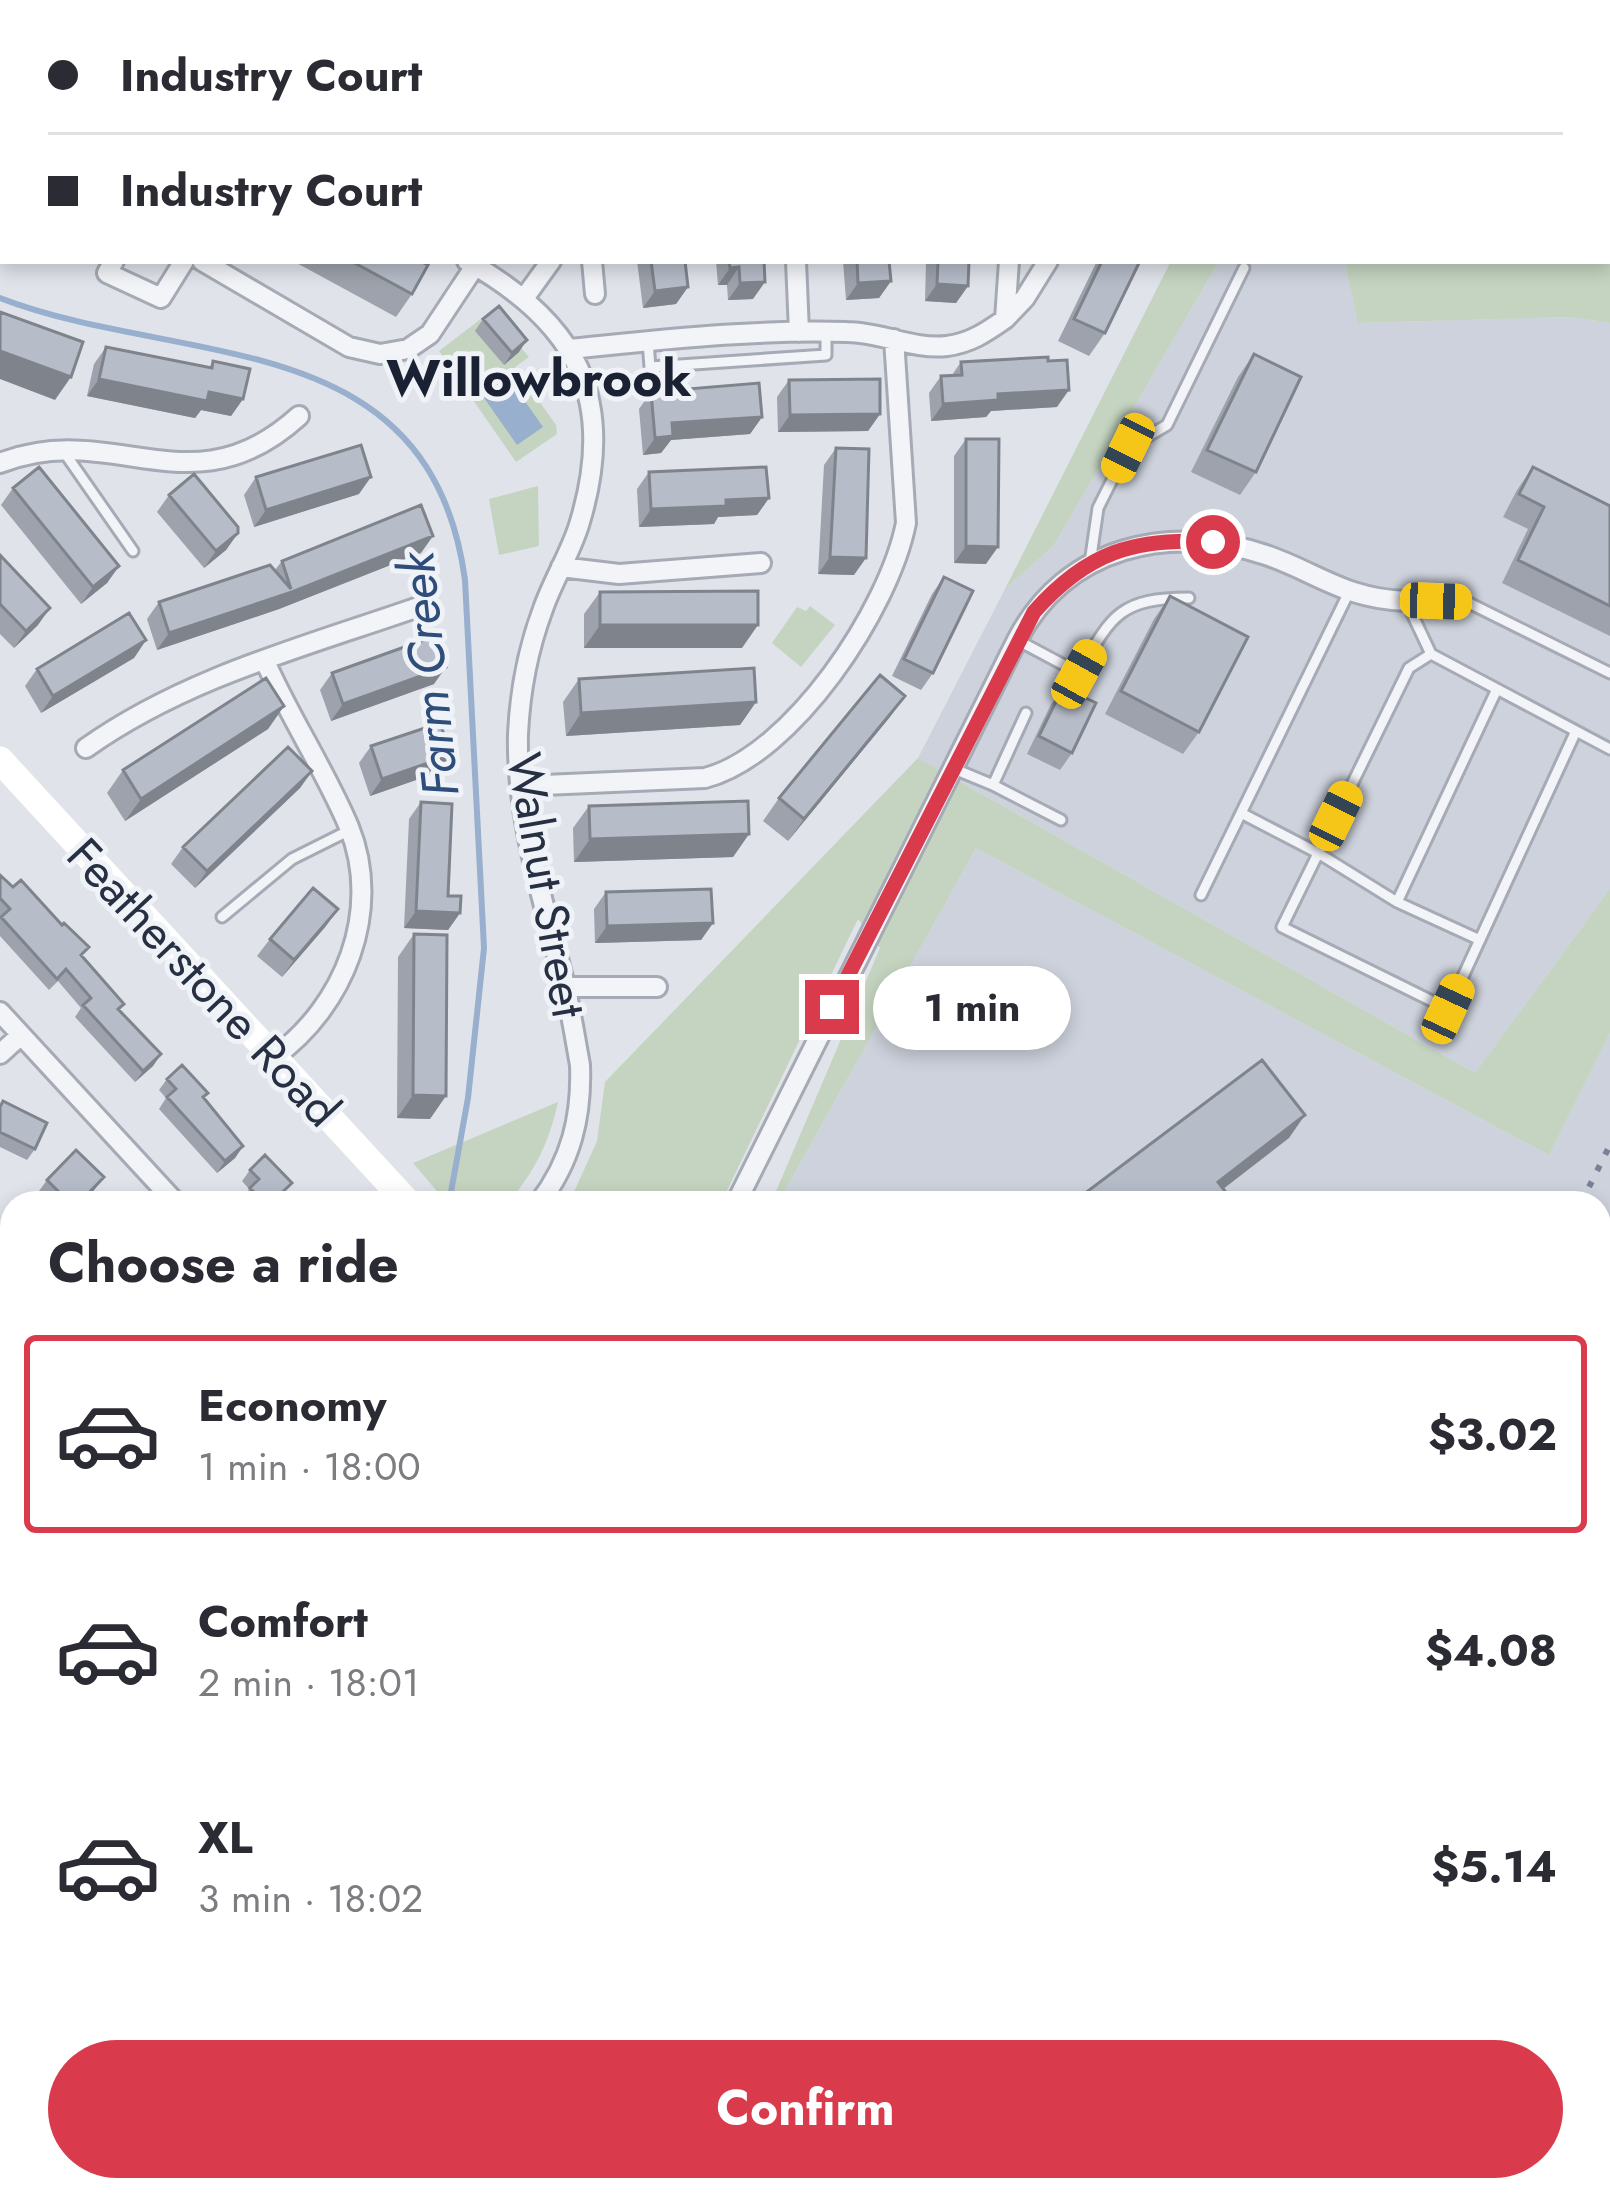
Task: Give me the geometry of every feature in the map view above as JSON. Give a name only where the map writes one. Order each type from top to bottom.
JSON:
[{"type":"street","points":[[112,264],[107,273],[161,298],[182,264]]},
{"type":"street","points":[[207,264],[349,347],[380,354],[408,349],[430,334],[470,264]]},
{"type":"street","name":"Walnut Street","points":[[473,264],[525,297],[548,319],[569,350],[589,400],[593,453],[578,529],[543,608],[522,693],[518,737],[535,869],[580,1065],[581,1094],[570,1150],[546,1191]]},
{"type":"street","points":[[525,297],[549,264]]},
{"type":"street","points":[[592,264],[595,294]]},
{"type":"street","points":[[796,264],[799,332]]},
{"type":"street","points":[[1005,320],[1009,264]]},
{"type":"street","points":[[569,350],[826,331],[919,346],[964,343],[1005,320],[1046,264]]},
{"type":"street","points":[[521,785],[705,778],[723,773],[768,745],[835,670],[883,593],[901,551],[906,523],[894,339]]},
{"type":"street","points":[[0,463],[62,449],[204,464],[251,452],[299,416]]},
{"type":"street","points":[[742,1191],[1017,640],[1052,591],[1090,563],[1145,542],[1213,542],[1272,557],[1349,592],[1406,601]]},
{"type":"street","points":[[561,567],[619,574],[761,562]]},
{"type":"street","points":[[86,748],[149,706],[427,604]]},
{"type":"street","points":[[266,661],[350,830],[360,876],[360,910],[346,967],[316,1020],[274,1057]]},
{"type":"street","name":"Featherstone Road","points":[[0,760],[397,1191]]},
{"type":"street","points":[[565,987],[657,987]]},
{"type":"street","points":[[0,1012],[165,1191]]},
{"type":"street","points":[[0,1054],[20,1035]]},
{"type":"lane","points":[[1090,563],[1098,508],[1128,448],[1167,425],[1244,268]]},
{"type":"lane","points":[[648,342],[650,368],[826,356],[826,331]]},
{"type":"lane","points":[[62,449],[133,551]]},
{"type":"lane","points":[[1201,895],[1349,592]]},
{"type":"lane","points":[[1017,640],[1079,674],[1100,635],[1121,612],[1150,598],[1189,598]]},
{"type":"lane","points":[[1610,673],[1467,602],[1406,601],[1431,654],[1610,749]]},
{"type":"lane","points":[[1431,654],[1409,668],[1282,927],[1448,1009],[1576,731]]},
{"type":"lane","points":[[1396,902],[1497,689]]},
{"type":"lane","points":[[993,784],[1026,713]]},
{"type":"lane","points":[[952,768],[1061,820]]},
{"type":"lane","points":[[1241,813],[1318,853],[1396,902],[1480,940]]},
{"type":"lane","points":[[222,917],[292,859],[350,830]]},
{"type":"shaded area","points":[[1217,264],[1346,264],[1359,323],[1571,317],[1610,323],[1610,889],[1475,1073],[918,758],[1005,589],[1054,545]]},
{"type":"shaded area","points":[[976,848],[1549,1155],[1610,1033],[1610,1191],[785,1191]]},
{"type":"green space","points":[[1169,264],[1217,264],[1054,545],[1005,589]]},
{"type":"green space","points":[[1346,264],[1610,264],[1610,323],[1571,317],[1358,323]]},
{"type":"green space","points":[[490,312],[529,357],[515,367],[556,425],[557,434],[516,462],[439,351]]},
{"type":"green space","points":[[538,486],[539,546],[499,555],[489,499]]},
{"type":"green space","points":[[810,606],[835,625],[801,667],[772,643],[797,607],[806,611]]},
{"type":"green space","points":[[918,758],[1475,1073],[1610,889],[1610,1033],[1549,1155],[976,848],[785,1191],[776,1191],[880,948],[858,919],[727,1191],[574,1191],[597,1141],[605,1082]]},
{"type":"green space","points":[[558,1102],[540,1156],[517,1191],[437,1191],[413,1163]]},
{"type":"water","points":[[501,367],[543,427],[517,445],[475,385]]},
{"type":"building","points":[[357,264],[428,265],[412,294]]},
{"type":"building","points":[[651,264],[685,264],[688,287],[655,291]]},
{"type":"building","points":[[729,264],[764,264],[765,282],[740,283],[739,267],[730,268]]},
{"type":"building","points":[[857,264],[889,264],[891,281],[858,283]]},
{"type":"building","points":[[938,264],[969,264],[968,286],[937,284]]},
{"type":"building","points":[[1101,264],[1139,264],[1105,333],[1074,319]]},
{"type":"building","points":[[499,306],[527,340],[512,353],[483,319]]},
{"type":"building","points":[[0,312],[83,342],[71,377],[0,351]]},
{"type":"building","points":[[106,347],[212,368],[213,361],[250,369],[243,399],[209,392],[207,401],[99,379]]},
{"type":"building","points":[[1254,354],[1301,377],[1256,472],[1207,450]]},
{"type":"building","points":[[1048,357],[1048,361],[1067,360],[1069,390],[998,394],[998,400],[943,404],[941,376],[962,375],[961,362]]},
{"type":"building","points":[[880,379],[880,414],[790,415],[789,380]]},
{"type":"building","points":[[759,383],[762,417],[672,423],[673,436],[655,438],[651,392]]},
{"type":"building","points":[[966,439],[999,439],[998,547],[966,546]]},
{"type":"building","points":[[361,445],[371,477],[266,510],[256,477]]},
{"type":"building","points":[[836,448],[869,449],[866,558],[830,557]]},
{"type":"building","points":[[39,467],[119,566],[93,587],[13,488]]},
{"type":"building","points":[[766,467],[769,498],[726,500],[726,506],[651,509],[649,472]]},
{"type":"building","points":[[1533,467],[1610,506],[1610,606],[1518,560],[1544,507],[1519,494]]},
{"type":"building","points":[[194,474],[238,527],[238,533],[216,551],[169,495]]},
{"type":"building","points":[[421,505],[433,536],[292,592],[169,633],[159,602],[270,565],[291,589],[282,561]]},
{"type":"building","points":[[0,555],[50,608],[26,631],[0,604]]},
{"type":"building","points":[[944,577],[973,591],[933,673],[904,659]]},
{"type":"building","points":[[758,591],[758,625],[600,625],[600,592]]},
{"type":"building","points":[[1170,596],[1248,637],[1199,732],[1121,691]]},
{"type":"building","points":[[129,613],[146,640],[53,696],[37,669]]},
{"type":"building","points":[[435,636],[446,667],[343,704],[332,673]]},
{"type":"building","points":[[754,668],[756,702],[581,713],[579,679]]},
{"type":"building","points":[[880,675],[905,696],[804,819],[779,798]]},
{"type":"building","points":[[266,678],[284,706],[141,799],[123,770]]},
{"type":"building","points":[[1063,687],[1096,703],[1072,753],[1039,736]]},
{"type":"building","points":[[440,723],[451,755],[382,779],[371,746]]},
{"type":"building","points":[[288,747],[312,771],[207,871],[183,847]]},
{"type":"building","points":[[748,801],[749,834],[590,839],[589,806]]},
{"type":"building","points":[[421,802],[452,804],[448,896],[461,896],[460,913],[416,911]]},
{"type":"building","points":[[0,875],[13,887],[21,880],[89,947],[81,955],[124,1004],[118,1009],[161,1054],[143,1071],[83,1005],[91,998],[66,969],[57,979],[1,917],[10,909],[0,898]]},
{"type":"building","points":[[313,888],[338,909],[294,960],[270,939]]},
{"type":"building","points":[[711,889],[713,923],[607,926],[606,892]]},
{"type":"building","points":[[414,934],[447,935],[446,1096],[413,1095]]},
{"type":"building","points":[[1262,1060],[1305,1115],[1218,1182],[1225,1191],[1088,1191]]},
{"type":"building","points":[[182,1065],[208,1093],[203,1097],[243,1146],[225,1161],[167,1097],[176,1089],[167,1079]]},
{"type":"building","points":[[3,1101],[47,1123],[35,1149],[0,1132]]},
{"type":"building","points":[[76,1150],[104,1177],[91,1191],[58,1191],[47,1180]]},
{"type":"building","points":[[265,1155],[292,1183],[284,1191],[253,1191],[250,1188],[259,1179],[250,1170]]},
{"type":"waterway","name":"Farm Creek","points":[[0,298],[71,320],[287,368],[350,396],[403,437],[442,497],[465,580],[484,948],[468,1098],[451,1191]]},
{"type":"railway","points":[[1587,1191],[1610,1145]]},
{"type":"district","name":"Willowbrook","points":[[539,378]]},
{"type":"route","points":[[832,1007],[1034,612],[1069,576],[1098,558],[1145,542],[1213,542]]}]
